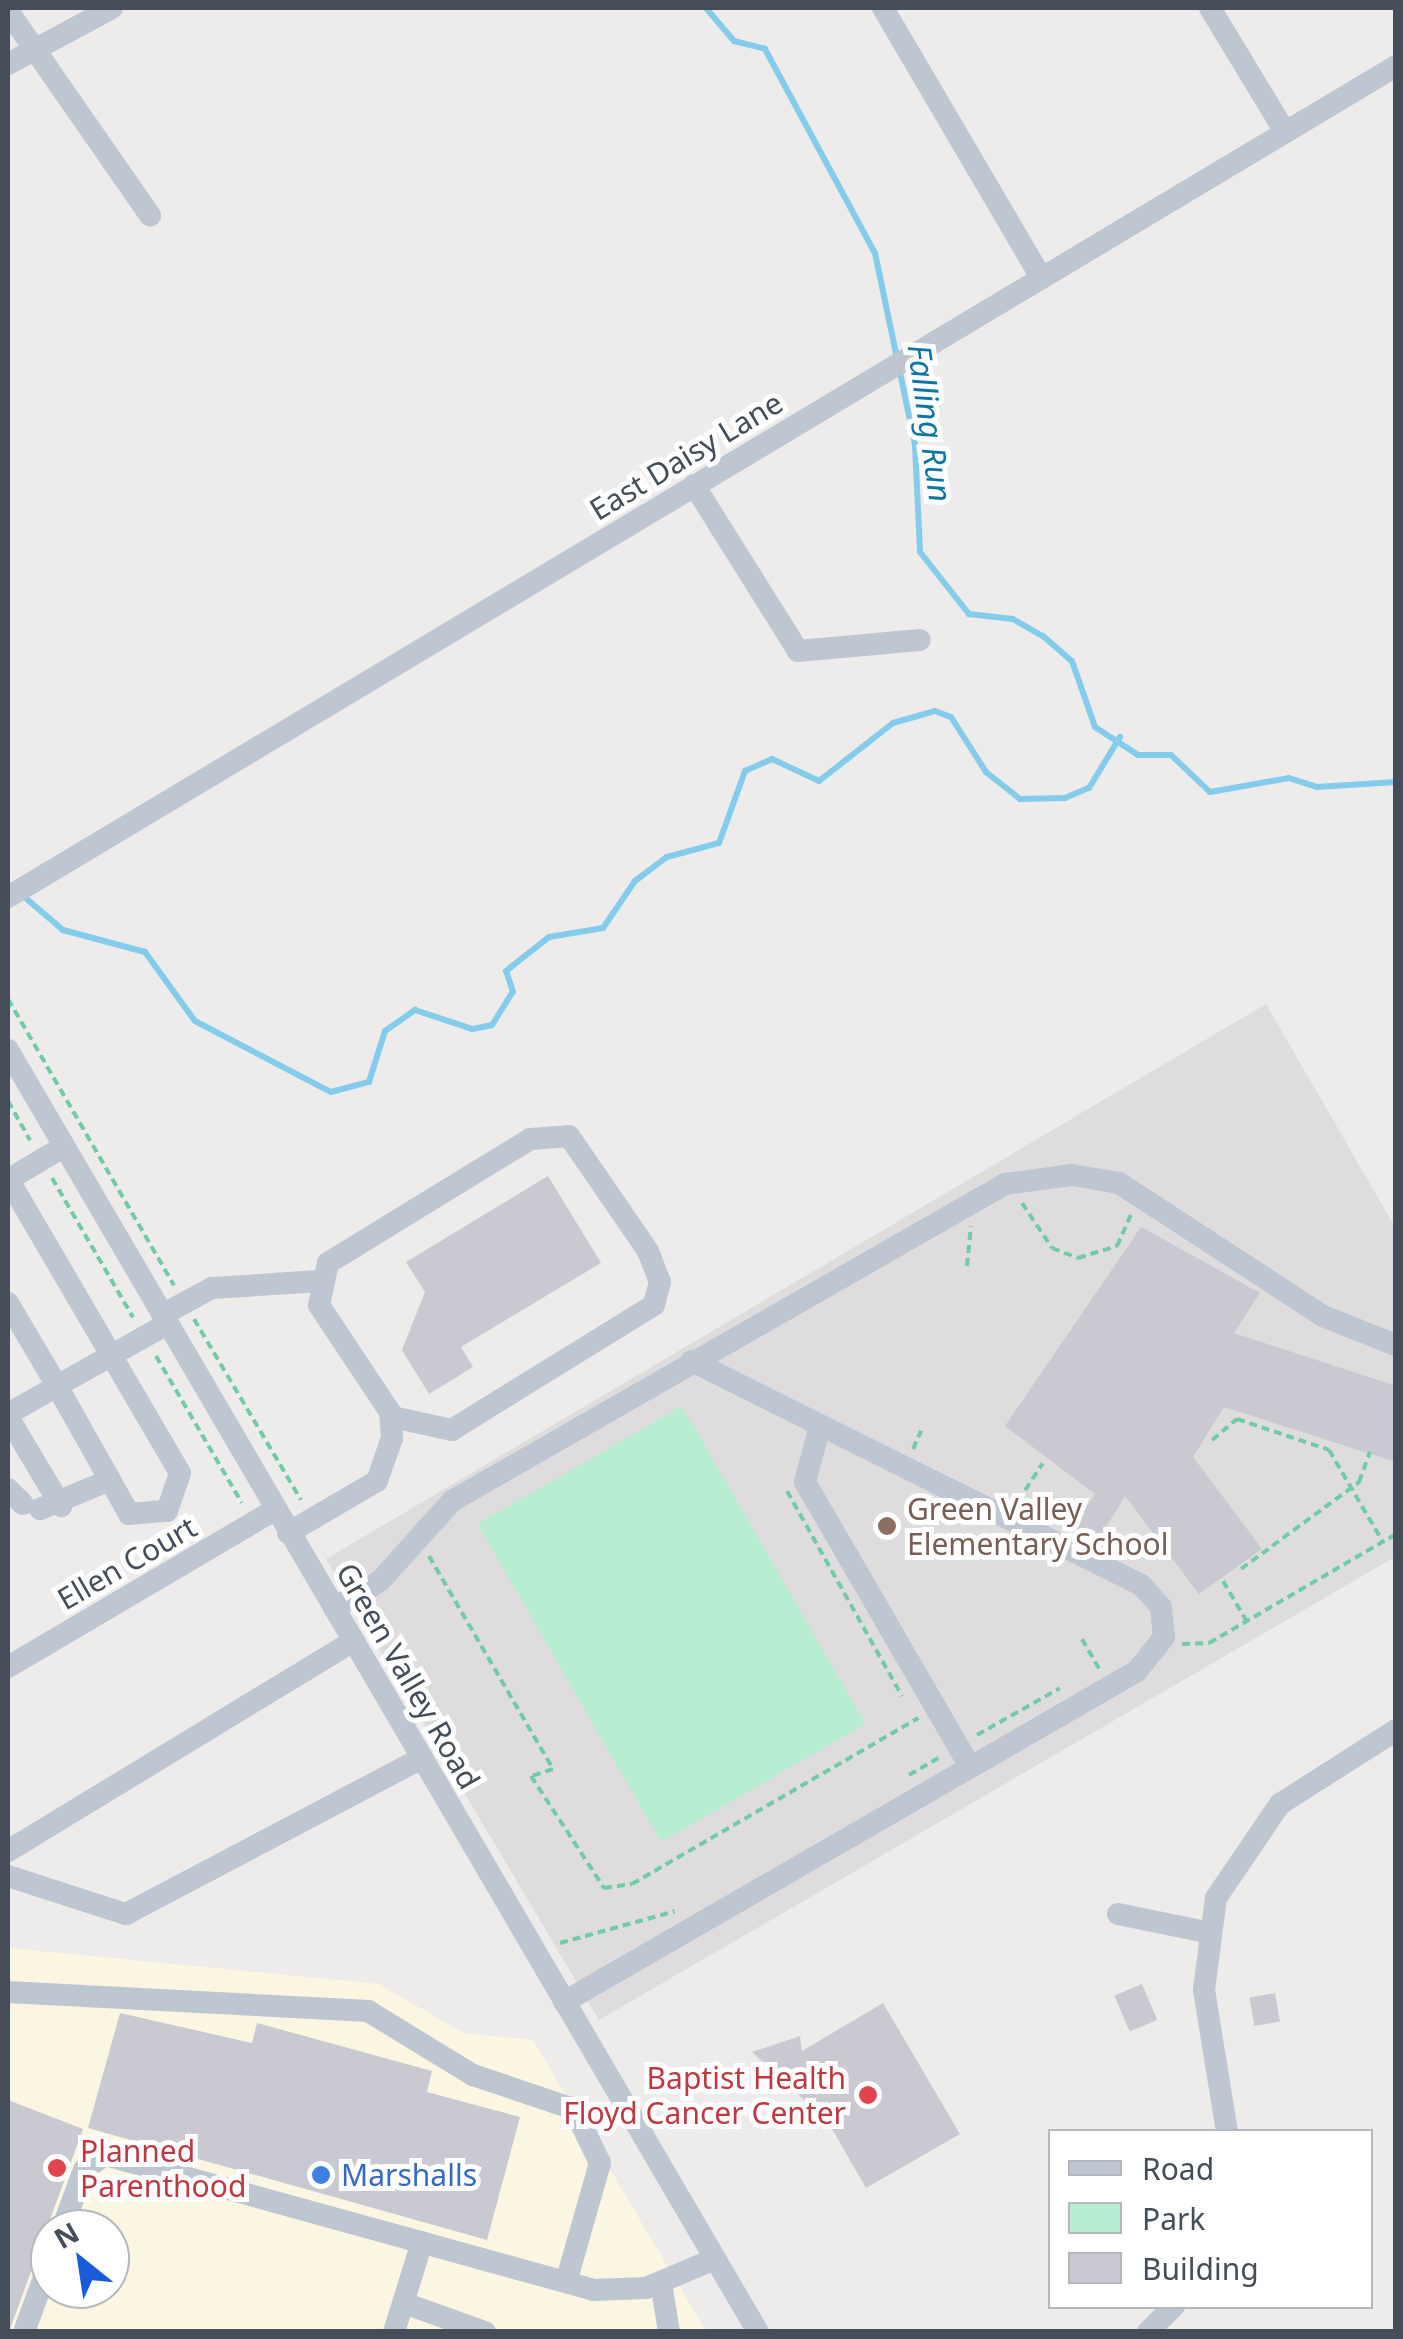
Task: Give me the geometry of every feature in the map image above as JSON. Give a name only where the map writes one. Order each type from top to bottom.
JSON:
[{"type":"street","points":[[8,64],[112,8]]},
{"type":"street","points":[[883,8],[1041,277]]},
{"type":"street","points":[[1210,8],[1284,132]]},
{"type":"street","points":[[8,11],[150,214]]},
{"type":"street","name":"East Daisy Lane","points":[[8,898],[1396,66]]},
{"type":"street","points":[[694,485],[798,652],[920,640]]},
{"type":"street","name":"Green Valley Road","points":[[8,1050],[758,2332]]},
{"type":"street","points":[[548,1134],[575,1140],[648,1251],[660,1289],[634,1321],[452,1430],[392,1417],[322,1313],[319,1281],[342,1250],[548,1134]]},
{"type":"street","points":[[8,1304],[129,1514],[167,1510],[180,1474],[114,1354],[8,1180],[63,1147]]},
{"type":"street","points":[[334,1608],[395,1567],[452,1502],[981,1194],[1045,1176],[1133,1190],[1322,1316],[1396,1345]]},
{"type":"street","points":[[110,1480],[33,1502],[8,1416],[145,1337],[184,1302],[222,1286],[319,1281]]},
{"type":"street","points":[[564,2002],[964,1756],[1103,1676],[1160,1649],[1165,1623],[1150,1593],[692,1361]]},
{"type":"street","points":[[288,1533],[377,1482],[392,1417]]},
{"type":"street","points":[[820,1426],[804,1482],[964,1756]]},
{"type":"street","name":"Ellen Court","points":[[8,1666],[275,1510]]},
{"type":"street","points":[[8,1852],[353,1641]]},
{"type":"street","points":[[1227,2129],[1204,1990],[1206,1932],[1225,1876],[1264,1820],[1396,1730]]},
{"type":"street","points":[[8,1876],[126,1914],[422,1758]]},
{"type":"street","points":[[1118,1914],[1206,1932]]},
{"type":"street","points":[[8,1992],[368,2012],[473,2075],[574,2110],[600,2163],[566,2282]]},
{"type":"street","points":[[69,2209],[84,2170],[105,2154],[566,2282],[628,2291],[660,2283],[714,2259]]},
{"type":"street","points":[[394,2332],[422,2242]]},
{"type":"street","points":[[660,2283],[669,2332]]},
{"type":"street","points":[[404,2303],[484,2332]]},
{"type":"street","points":[[1148,2332],[1171,2309]]},
{"type":"path","points":[[8,999],[312,1520]]},
{"type":"path","points":[[8,1101],[242,1504]]},
{"type":"path","points":[[1009,1200],[1031,1210],[1052,1248],[1078,1258],[1117,1246],[1132,1208]]},
{"type":"path","points":[[960,1222],[973,1214],[966,1266]]},
{"type":"path","points":[[1212,1440],[1237,1419],[1325,1447],[1353,1487],[1383,1542]]},
{"type":"path","points":[[911,1454],[922,1431]]},
{"type":"path","points":[[894,1445],[928,1462]]},
{"type":"path","points":[[1241,1570],[1353,1487],[1370,1452]]},
{"type":"path","points":[[1016,1505],[1043,1463]]},
{"type":"path","points":[[787,1479],[783,1494],[899,1696],[912,1698]]},
{"type":"path","points":[[1000,1497],[1028,1511]]},
{"type":"path","points":[[1178,1642],[1205,1644],[1396,1534]]},
{"type":"path","points":[[422,1565],[436,1543]]},
{"type":"path","points":[[428,1555],[552,1769],[531,1776],[604,1888],[632,1884],[919,1710]]},
{"type":"path","points":[[1224,1581],[1246,1621]]},
{"type":"path","points":[[1173,1655],[1180,1631]]},
{"type":"path","points":[[1082,1639],[1103,1676]]},
{"type":"path","points":[[1083,1675],[1103,1676]]},
{"type":"path","points":[[896,1783],[964,1756],[1068,1683]]},
{"type":"path","points":[[560,1943],[681,1908]]},
{"type":"shaded area","name":"Green Valley Elementary School","points":[[1266,1004],[1395,1227],[1395,1557],[599,2020],[326,1559]]},
{"type":"shaded area","points":[[8,1948],[379,1984],[463,2033],[533,2040],[706,2331],[8,2331]]},
{"type":"green space","points":[[682,1406],[866,1724],[661,1842],[478,1524]]},
{"type":"building","points":[[548,1176],[601,1263],[461,1347],[473,1367],[429,1394],[402,1350],[425,1292],[406,1262]]},
{"type":"building","points":[[1141,1227],[1260,1293],[1234,1333],[1396,1386],[1396,1462],[1224,1407],[1193,1457],[1262,1549],[1199,1594],[1125,1496],[1097,1542],[1073,1527],[1095,1494],[1005,1426]]},
{"type":"building","points":[[1142,1984],[1157,2020],[1130,2032],[1114,1996]]},
{"type":"building","points":[[1275,1993],[1280,2022],[1254,2026],[1249,1998]]},
{"type":"building","name":"Baptist Health Floyd Cancer Center","points":[[883,2003],[960,2134],[866,2188],[828,2122],[752,2052],[800,2036],[802,2051]]},
{"type":"building","points":[[120,2013],[252,2043],[257,2023],[432,2071],[427,2092],[520,2117],[487,2240],[88,2128]]},
{"type":"building","points":[[8,2100],[83,2129],[54,2209],[30,2209],[30,2274],[8,2332]]},
{"type":"waterway","name":"Falling Run","points":[[706,8],[734,41],[765,49],[875,253],[915,445],[920,552],[969,614],[1013,619],[1043,636],[1072,661],[1095,727],[1138,755],[1171,755],[1210,792],[1289,778],[1317,787],[1396,782]]},
{"type":"waterway","points":[[22,895],[63,930],[145,952],[195,1021],[331,1092],[369,1082],[385,1031],[415,1010],[472,1029],[492,1025],[513,992],[506,971],[549,937],[603,928],[635,881],[667,857],[719,843],[745,771],[772,759],[819,781],[893,723],[935,711],[951,717],[986,772],[1020,799],[1065,798],[1089,788],[1120,737]]},
{"type":"place","name":"Green Valley Elementary School","points":[[887,1526]]},
{"type":"place","name":"Baptist Health Floyd Cancer Center","points":[[868,2095]]},
{"type":"place","name":"Planned Parenthood","points":[[57,2168]]},
{"type":"place","name":"Marshalls","points":[[321,2175]]}]
